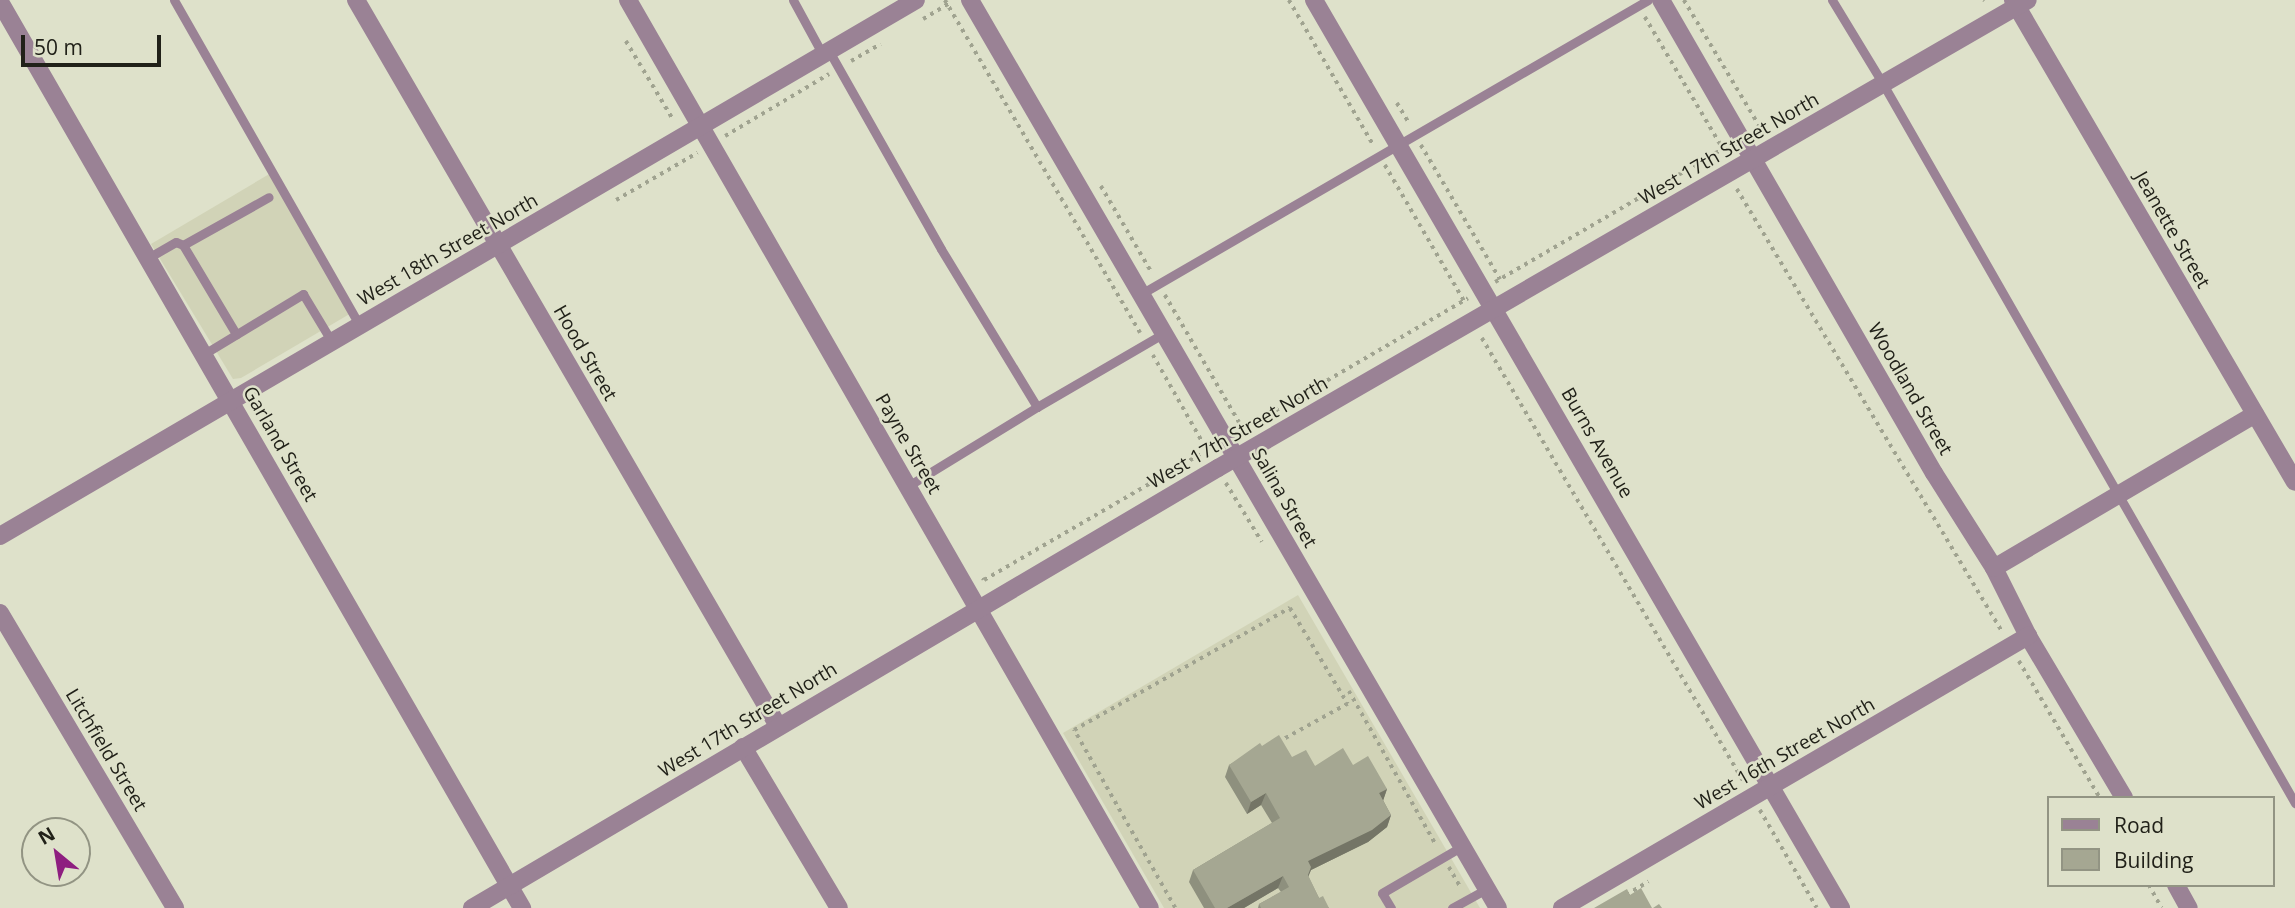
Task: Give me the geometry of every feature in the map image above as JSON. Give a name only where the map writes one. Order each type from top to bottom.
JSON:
[{"type":"street","name":"Hood Street","points":[[356,0],[778,726]]},
{"type":"street","name":"Payne Street","points":[[628,0],[1150,908]]},
{"type":"street","name":"West 18th Street North","points":[[0,536],[916,0]]},
{"type":"street","name":"Salina Street","points":[[970,0],[1498,908]]},
{"type":"street","name":"Burns Avenue","points":[[1314,0],[1841,908]]},
{"type":"street","name":"Woodland Street","points":[[1661,0],[1934,473],[1994,568],[2028,636],[2123,796]]},
{"type":"street","name":"Garland Street","points":[[0,2],[522,908]]},
{"type":"street","name":"West 17th Street North","points":[[472,908],[978,609],[1494,308],[1754,160],[2019,2]]},
{"type":"street","name":"Jeanette Street","points":[[2019,2],[2295,482]]},
{"type":"street","points":[[1994,568],[2255,414]]},
{"type":"street","name":"Litchfield Street","points":[[0,614],[175,908]]},
{"type":"street","name":"West 16th Street North","points":[[1562,908],[2028,636]]},
{"type":"street","points":[[743,747],[839,908]]},
{"type":"street","points":[[2177,887],[2189,908]]},
{"type":"lane","points":[[174,0],[360,326]]},
{"type":"lane","points":[[793,0],[826,53],[839,68],[941,249],[1037,407]]},
{"type":"lane","points":[[1141,293],[1648,0]]},
{"type":"lane","points":[[1832,0],[1883,84],[2295,803]]},
{"type":"lane","points":[[183,245],[269,197]]},
{"type":"lane","points":[[148,258],[176,242],[183,245],[236,334]]},
{"type":"lane","points":[[204,354],[303,294],[332,342]]},
{"type":"lane","points":[[908,486],[1164,333]]},
{"type":"lane","points":[[1391,908],[1382,893],[1461,847]]},
{"type":"lane","points":[[1452,908],[1486,889]]},
{"type":"path","points":[[915,23],[955,0]]},
{"type":"path","points":[[1684,0],[1764,134]]},
{"type":"path","points":[[1639,5],[1723,148],[1735,184],[2098,796]]},
{"type":"path","points":[[616,200],[882,43]]},
{"type":"path","points":[[1472,344],[1484,337],[1817,908]]},
{"type":"path","points":[[1227,485],[1246,474]]},
{"type":"path","points":[[1175,908],[1074,730],[1290,608],[1348,704],[1279,742]]},
{"type":"path","points":[[1625,895],[1648,882]]},
{"type":"path","points":[[2150,887],[2162,908]]},
{"type":"shaded area","points":[[271,173],[353,312],[241,378],[233,379],[151,244]]},
{"type":"shaded area","points":[[1298,595],[1480,908],[1164,908],[1063,733]]},
{"type":"building","points":[[1279,735],[1292,757],[1306,750],[1315,766],[1343,748],[1353,765],[1368,756],[1387,789],[1379,793],[1391,815],[1372,830],[1308,861],[1311,867],[1308,875],[1319,898],[1323,896],[1329,908],[1261,908],[1259,904],[1289,887],[1283,876],[1227,908],[1215,908],[1193,870],[1280,818],[1266,793],[1251,802],[1229,765],[1260,743],[1262,746]]},
{"type":"building","points":[[1641,888],[1652,908],[1594,908],[1627,889],[1630,895]]}]
